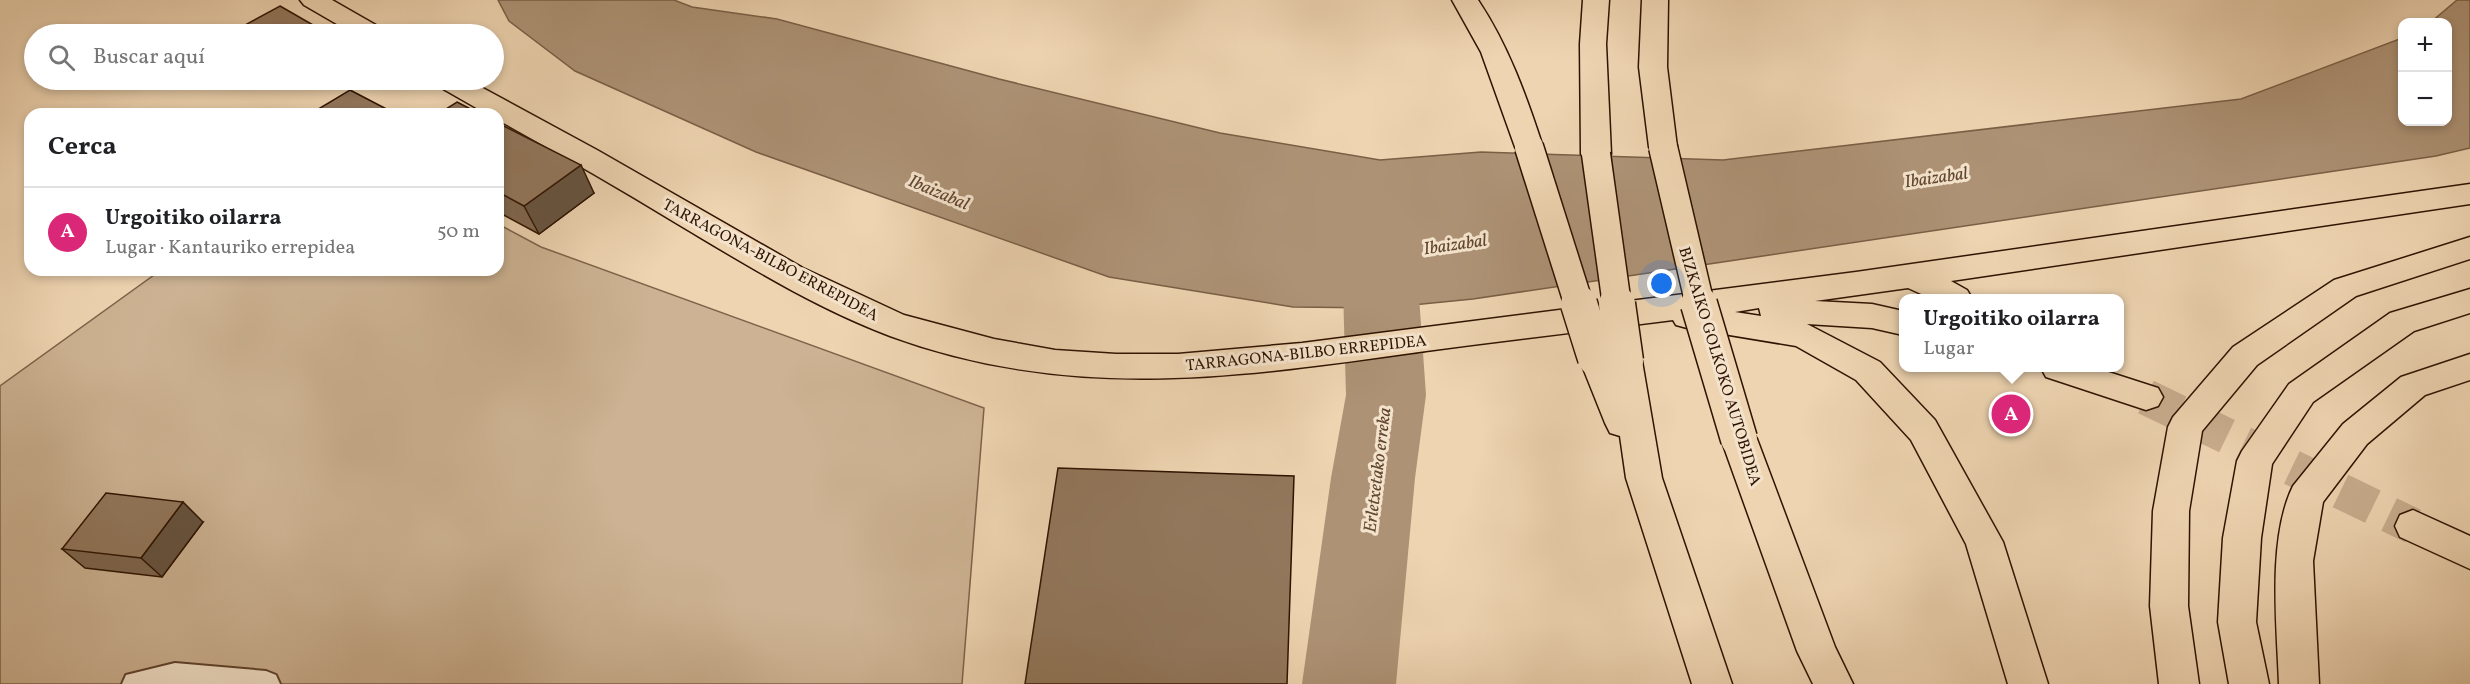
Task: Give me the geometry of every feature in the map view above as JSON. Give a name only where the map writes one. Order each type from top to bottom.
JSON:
[{"type":"highway","points":[[313,0],[355,24]]},
{"type":"highway","points":[[1465,0],[1493,48],[1510,90],[1529,147],[1610,359],[1644,478],[1712,684]]},
{"type":"highway","points":[[1596,0],[1593,44],[1596,154],[1610,359]]},
{"type":"highway","name":"BIZKAIKO GOLKOKO AUTOBIDEA","points":[[1655,0],[1653,67],[1663,147],[1693,282],[1739,439],[1817,651],[1833,684]]},
{"type":"highway","points":[[1653,67],[1679,0]]},
{"type":"highway","name":"TARRAGONA-BILBO ERREPIDEA","points":[[466,90],[498,108]]},
{"type":"highway","name":"TARRAGONA-BILBO ERREPIDEA","points":[[504,111],[724,237],[842,301],[896,326],[999,353],[1058,363],[1115,367],[1215,365],[1655,311]]},
{"type":"highway","points":[[1655,311],[2470,194]]},
{"type":"highway","points":[[2179,684],[2169,606],[2171,511],[2185,427],[2245,356],[2345,288],[2470,248]]},
{"type":"highway","points":[[1911,275],[1948,294]]},
{"type":"highway","points":[[2249,684],[2237,622],[2242,538],[2255,461],[2301,393],[2402,322],[2470,301]]},
{"type":"highway","points":[[1655,311],[1798,310],[1872,316],[1899,321]]},
{"type":"highway","points":[[1655,311],[1803,336],[1868,371],[1923,430],[1984,542],[2028,684]]},
{"type":"highway","points":[[2299,684],[2294,561],[2306,497],[2355,434],[2413,387],[2470,367]]},
{"type":"highway","points":[[2070,372],[2146,397],[2097,372]]},
{"type":"highway","points":[[2413,526],[2470,553]]},
{"type":"lane","points":[[136,684],[175,675],[266,684]]},
{"type":"shaded area","points":[[504,227],[541,247],[984,408],[962,684],[0,684],[0,386],[153,276],[504,276]]},
{"type":"water","name":"Ibaizabal","points":[[498,0],[674,0],[692,7],[777,19],[999,79],[1220,133],[1380,160],[1481,152],[1723,160],[2241,99],[2398,40],[2398,126],[2452,126],[2452,18],[2436,18],[2457,0],[2470,0],[2470,148],[2436,156],[1473,299],[1382,308],[1293,307],[1109,277],[756,152],[575,71],[509,21]]},
{"type":"building","points":[[280,6],[311,24],[247,24]]},
{"type":"building","points":[[350,90],[384,108],[320,108]]},
{"type":"building","points":[[457,102],[468,108],[448,108]]},
{"type":"building","points":[[504,126],[581,165],[524,206],[504,195]]},
{"type":"building","points":[[1058,468],[1294,476],[1287,684],[1025,684]]},
{"type":"building","points":[[106,493],[183,502],[141,558],[62,549]]},
{"type":"waterway","name":"Erletxetako erreka","points":[[1349,684],[1373,478],[1386,395],[1379,254]]},
{"type":"tunnel","points":[[2146,397],[2413,526]]},
{"type":"place","name":"Urgoitiko oilarra","points":[[2011,414]]}]
